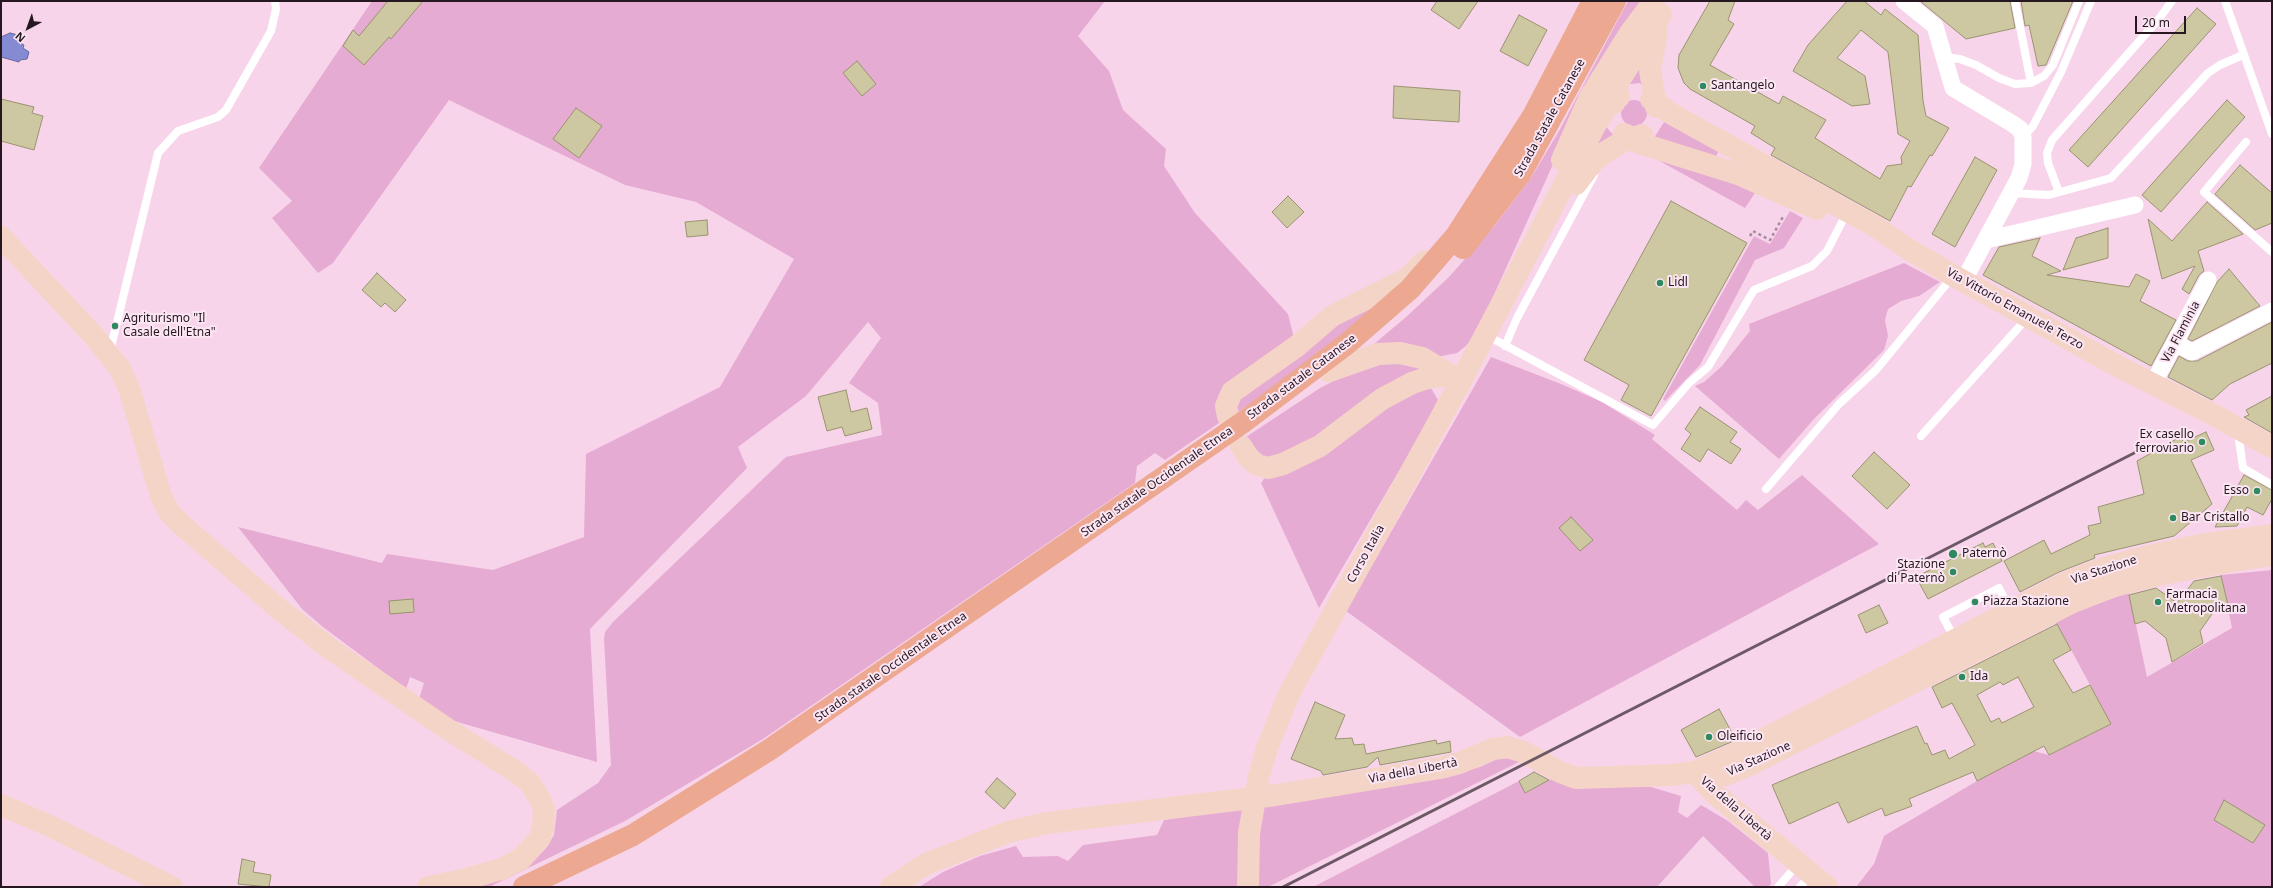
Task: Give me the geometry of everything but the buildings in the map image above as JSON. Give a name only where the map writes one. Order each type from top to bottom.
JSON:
[{"type":"main road","name":"Strada statale Catanese","points":[[1235,419],[1348,344],[1425,274],[1456,236],[1533,116],[1565,52],[1593,1]]},
{"type":"main road","name":"Strada statale Catanese","points":[[1235,419],[1329,372],[1357,351],[1424,290],[1459,252],[1499,203],[1540,142],[1615,1]]},
{"type":"main road","name":"Strada statale Occidentale Etnea","points":[[524,887],[575,864],[633,835],[769,750],[1235,419]]},
{"type":"main road","points":[[544,887],[575,864]]},
{"type":"street","points":[[1565,52],[1583,1]]},
{"type":"street","points":[[1904,1],[1935,26],[1953,88],[2013,124],[2020,129],[2023,137],[2023,164],[2019,178],[1986,240],[1959,278]]},
{"type":"street","points":[[1663,2],[1619,81],[1612,112],[1613,120],[1617,128],[1632,136],[1639,143],[1738,174],[1908,249]]},
{"type":"street","points":[[1537,238],[1593,162],[1604,153],[1632,136],[1649,130],[1655,123],[1657,115],[1650,70],[1650,58],[1663,2]]},
{"type":"street","points":[[1491,326],[1539,210],[1590,97],[1630,33],[1663,2]]},
{"type":"street","points":[[1537,238],[1596,124],[1616,99],[1636,91],[1644,94],[1670,113],[1876,227],[1908,249]]},
{"type":"street","points":[[1235,419],[1226,406],[1232,392],[1297,346],[1332,316],[1388,289],[1418,270],[1446,236],[1506,147],[1533,116]]},
{"type":"street","points":[[1986,240],[2135,205]]},
{"type":"street","points":[[1,237],[109,353],[120,369],[128,388],[161,496],[169,512],[182,526],[279,609],[333,651],[449,730],[513,770],[529,782],[539,797],[544,810],[543,826],[540,838],[521,859],[501,869],[470,878],[428,887]]},
{"type":"street","name":"Corso Italia","points":[[1248,887],[1249,833],[1259,776],[1277,721],[1456,378],[1491,326],[1537,238]]},
{"type":"street","name":"Via Vittorio Emanuele Terzo","points":[[1908,249],[2124,369]]},
{"type":"street","name":"Via Flaminia","points":[[2153,384],[2208,280]]},
{"type":"street","points":[[2175,343],[2192,352],[2272,311]]},
{"type":"street","points":[[1329,372],[1378,354],[1400,353],[1422,358],[1456,378]]},
{"type":"street","points":[[2124,369],[2272,447]]},
{"type":"street","points":[[2124,369],[2272,459]]},
{"type":"street","points":[[1241,446],[1248,458],[1257,465],[1268,468],[1283,464],[1320,446],[1382,399],[1412,383],[1427,378],[1456,378]]},
{"type":"street","name":"Via Stazione","points":[[1694,772],[1960,648],[2015,620],[2065,583],[2107,567],[2200,545],[2272,535]]},
{"type":"street","name":"Via Stazione","points":[[2015,620],[2073,602],[2114,586],[2209,565],[2272,555]]},
{"type":"street","name":"Via della Libertà","points":[[891,887],[926,864],[1008,832],[1047,823],[1276,795],[1440,768],[1500,747],[1524,752],[1560,772],[1580,778],[1672,775],[1694,772],[1714,793],[1809,878]]},
{"type":"street","points":[[1,805],[50,826],[172,887]]},
{"type":"lane","points":[[109,353],[158,153],[178,131],[218,117],[226,110],[271,31],[276,9],[275,1]]},
{"type":"lane","points":[[2015,1],[2031,83]]},
{"type":"lane","points":[[1944,57],[1960,59],[1976,65],[1999,78],[2015,84],[2031,83],[2044,76],[2052,65],[2079,1]]},
{"type":"lane","points":[[2023,137],[2033,126],[2061,72],[2091,1]]},
{"type":"lane","points":[[2059,192],[2048,163],[2047,153],[2052,140],[2158,20],[2172,1]]},
{"type":"lane","points":[[2225,1],[2272,134]]},
{"type":"lane","points":[[2011,193],[2040,195],[2059,192],[2111,178],[2208,73],[2220,65],[2244,54]]},
{"type":"lane","points":[[2246,142],[2204,192],[2272,252]]},
{"type":"lane","points":[[1505,346],[1517,318],[1587,189],[1604,153]]},
{"type":"lane","points":[[1491,326],[1505,346],[1532,359],[1653,425],[1689,383],[1708,367],[1754,290],[1812,266],[1827,252],[1843,220]]},
{"type":"lane","points":[[1766,490],[1839,404],[1876,370],[1959,278]]},
{"type":"lane","points":[[1921,436],[2028,316]]},
{"type":"lane","points":[[2239,440],[2243,468],[2272,485]]},
{"type":"lane","points":[[1778,887],[1809,878]]},
{"type":"path","points":[[1750,236],[1753,231],[1770,240],[1785,214]]},
{"type":"shaded area","points":[[372,1],[1105,1],[1078,36],[1109,71],[1123,110],[1166,149],[1164,166],[1195,213],[1288,314],[1294,338],[1224,388],[1218,396],[1222,421],[1165,460],[1155,453],[1137,466],[1135,483],[763,739],[625,821],[489,887],[462,887],[534,860],[546,848],[554,835],[557,810],[598,783],[611,765],[604,640],[605,632],[613,622],[786,457],[882,435],[878,403],[849,383],[881,338],[868,322],[806,396],[738,447],[747,468],[590,629],[597,762],[447,719],[419,699],[424,683],[410,677],[406,689],[323,627],[302,609],[238,527],[382,563],[387,554],[493,570],[584,537],[586,454],[720,387],[794,259],[696,202],[625,185],[449,100],[333,263],[318,273],[272,218],[292,201],[259,168]]},
{"type":"shaded area","points":[[1628,1],[1645,1],[1588,87],[1478,330],[1466,346],[1457,353],[1437,357],[1368,349],[1405,318],[1449,277],[1495,225],[1531,178],[1559,131]]},
{"type":"shaded area","points":[[1641,57],[1645,87],[1639,83],[1623,85]]},
{"type":"shaded area","points":[[1634,100],[1643,104],[1647,113],[1643,122],[1634,126],[1625,122],[1621,113],[1625,104]]},
{"type":"shaded area","points":[[1666,119],[1719,150],[1714,161],[1652,141]]},
{"type":"shaded area","points":[[1603,123],[1615,137],[1588,154]]},
{"type":"shaded area","points":[[1643,152],[1736,183],[1755,193],[1745,208]]},
{"type":"shaded area","points":[[1790,211],[1803,218],[1784,248],[1755,260],[1700,365],[1665,401],[1663,399],[1754,236],[1770,244]]},
{"type":"shaded area","points":[[1904,263],[1940,282],[1919,296],[1901,301],[1888,309],[1885,320],[1888,336],[1884,350],[1814,419],[1779,459],[1695,386],[1704,382],[1722,366],[1750,331],[1749,324]]},
{"type":"shaded area","points":[[1390,293],[1307,366],[1233,415],[1235,400],[1318,335]]},
{"type":"shaded area","points":[[1491,357],[1561,384],[1602,402],[1655,435],[1652,439],[1737,510],[1746,500],[1758,510],[1802,475],[1879,544],[1520,737],[1346,611]]},
{"type":"shaded area","points":[[1384,359],[1423,369],[1323,437],[1261,461],[1243,439],[1320,388],[1365,365]]},
{"type":"shaded area","points":[[1431,388],[1438,400],[1417,440],[1319,608],[1261,483],[1266,476],[1397,395]]},
{"type":"shaded area","points":[[2272,570],[2272,887],[1856,887],[1874,864],[1884,836],[1887,834],[1977,781],[2033,751],[2049,755],[2111,724],[2055,620],[2129,592],[2147,677],[2232,628],[2221,575]]},
{"type":"shaded area","points":[[1509,758],[1521,761],[1268,887],[919,887],[943,872],[980,856],[1016,846],[1023,857],[1058,856],[1068,861],[1083,845],[1157,835],[1164,820],[1440,777],[1480,767],[1497,759]]},
{"type":"shaded area","points":[[1553,778],[1651,787],[1681,796],[1678,812],[1687,818],[1701,805],[1728,821],[1768,853],[1771,884],[1768,887],[1755,887],[1703,836],[1657,887],[1313,887],[1519,781],[1525,793]]},
{"type":"water","points":[[10,33],[18,35],[20,43],[24,45],[23,48],[29,52],[27,59],[20,60],[19,62],[1,57],[1,37]]},
{"type":"railway","points":[[1283,887],[2144,448]]},
{"type":"place","name":"Santangelo","points":[[1703,86]]},
{"type":"place","name":"Lidl","points":[[1660,283]]},
{"type":"place","name":"Agriturismo \"Il Casale dell'Etna\"","points":[[115,326]]},
{"type":"place","name":"Ex casello ferroviario","points":[[2202,442]]},
{"type":"place","name":"Esso","points":[[2257,491]]},
{"type":"place","name":"Bar Cristallo","points":[[2173,518]]},
{"type":"place","name":"Paternò","points":[[1953,554]]},
{"type":"place","name":"Stazione di Paternò","points":[[1953,572]]},
{"type":"place","name":"Piazza Stazione","points":[[1975,602]]},
{"type":"place","name":"Farmacia Metropolitana","points":[[2158,602]]},
{"type":"place","name":"Ida","points":[[1962,677]]},
{"type":"place","name":"Oleificio","points":[[1709,737]]}]
